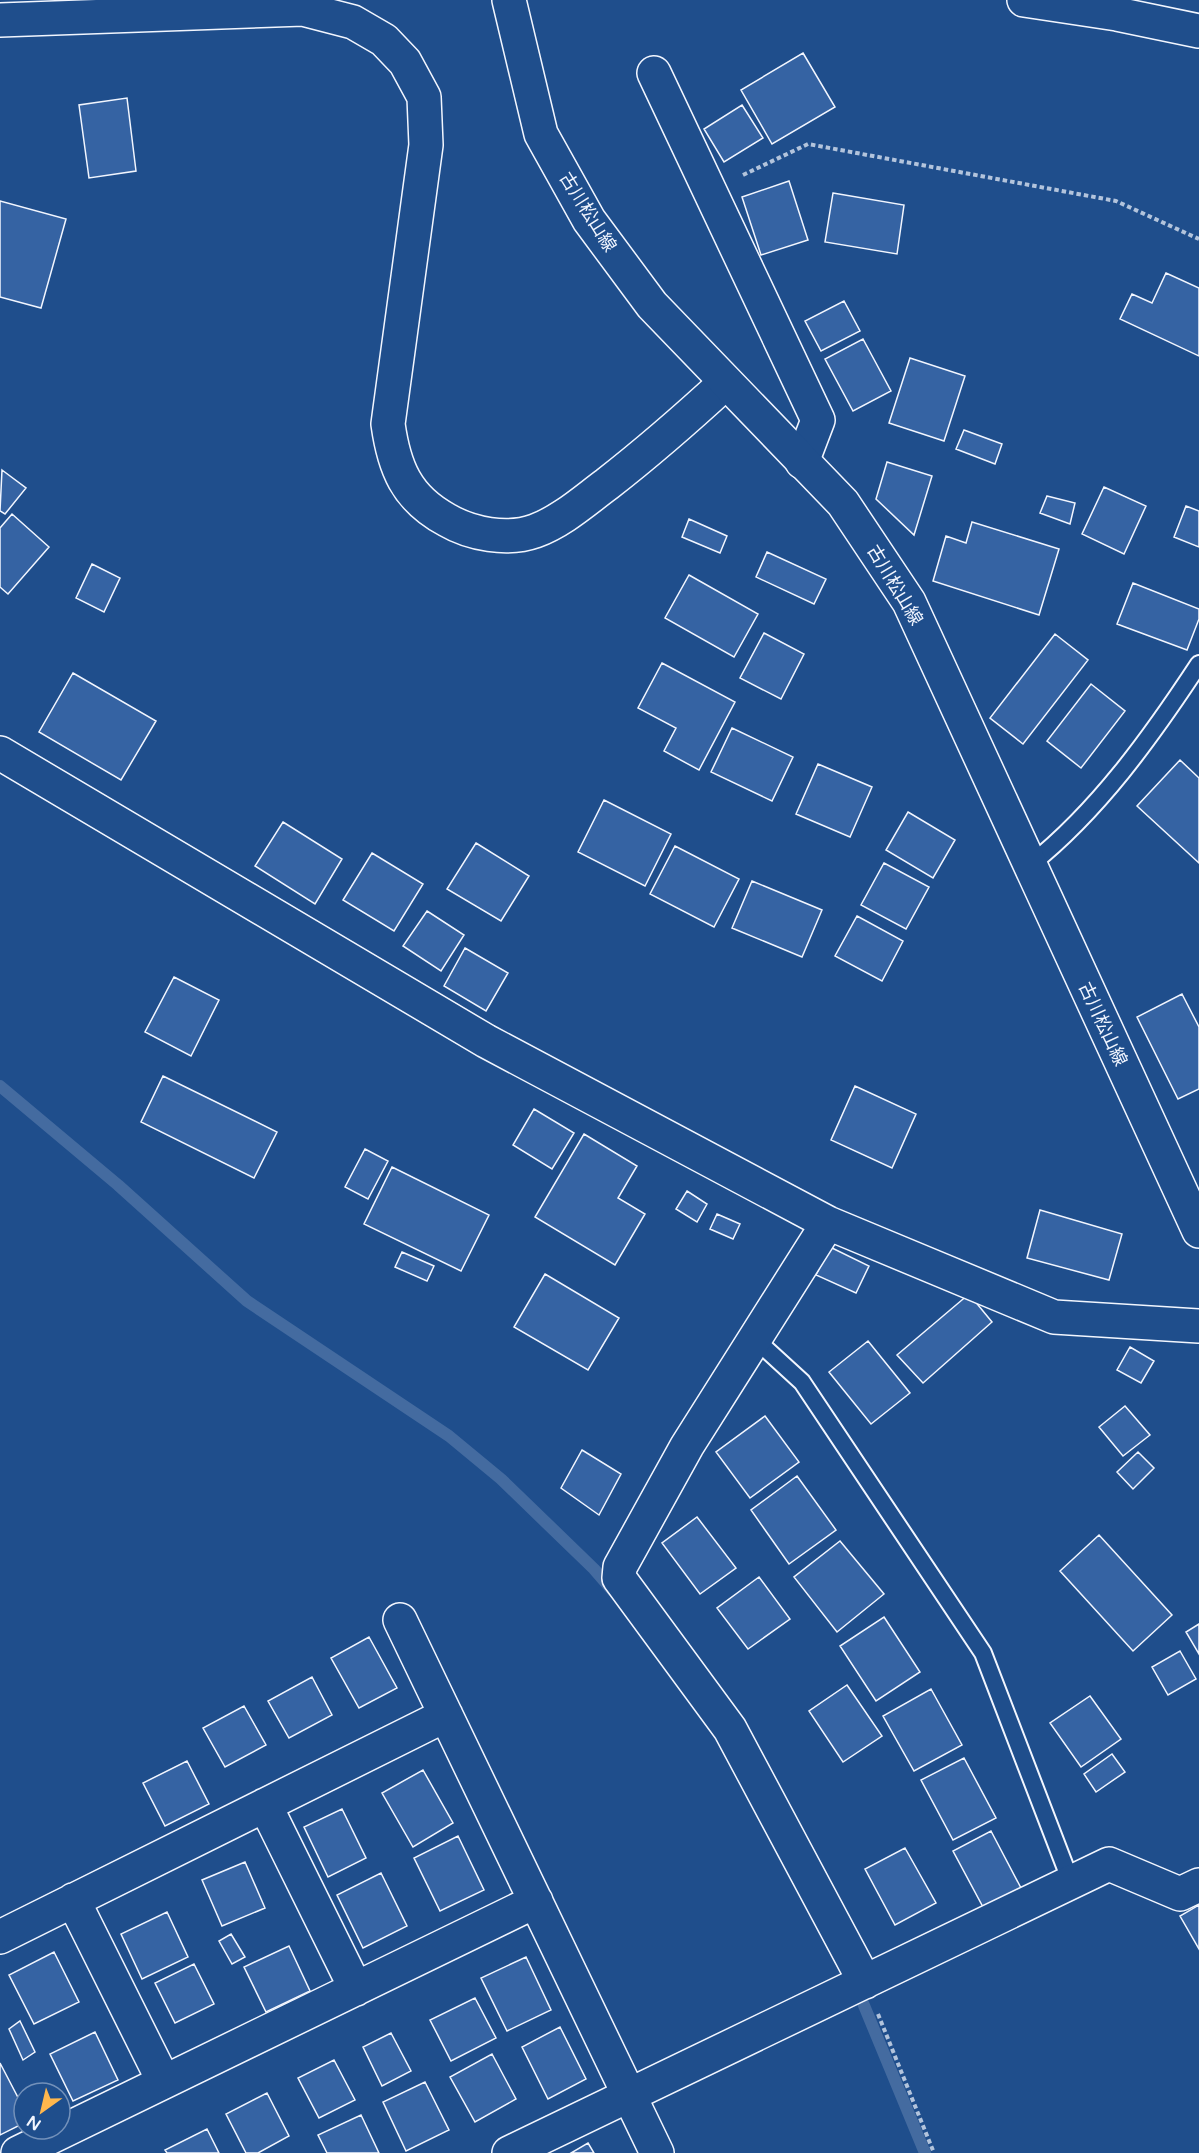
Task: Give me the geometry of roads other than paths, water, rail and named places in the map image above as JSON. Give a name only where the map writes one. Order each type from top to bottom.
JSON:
[{"type":"main road","name":"古川松山線","points":[[509,0],[541,134],[589,220],[652,305],[843,503],[909,602],[1199,1232]]},
{"type":"main road","points":[[1024,0],[1117,14],[1199,31]]},
{"type":"main road","points":[[0,20],[303,9],[352,22],[384,40],[405,62],[424,97],[426,145],[388,424],[393,458],[408,487],[434,513],[464,530],[499,535],[533,532],[564,517],[663,440],[725,383]]},
{"type":"main road","points":[[654,73],[818,420],[802,462]]},
{"type":"main road","points":[[0,753],[486,1041],[828,1223],[1054,1317],[1199,1326]]},
{"type":"main road","points":[[828,1223],[687,1446],[620,1567],[619,1578],[730,1729],[865,1982]]},
{"type":"main road","points":[[400,1620],[657,2153]]},
{"type":"main road","points":[[0,1937],[446,1715]]},
{"type":"main road","points":[[265,1805],[356,1989]]},
{"type":"main road","points":[[509,2153],[1109,1864],[1180,1894],[1199,1886]]},
{"type":"main road","points":[[73,1900],[164,2082]]},
{"type":"main road","points":[[18,2153],[536,1901]]},
{"type":"lane","points":[[1030,865],[1060,841],[1153,735],[1199,664]]},
{"type":"lane","points":[[755,1339],[802,1382],[983,1653],[1071,1882]]},
{"type":"waterway","points":[[0,1086],[118,1185],[247,1301],[449,1436],[501,1479],[594,1569],[613,1591]]},
{"type":"waterway","points":[[863,2003],[925,2153]]}]
